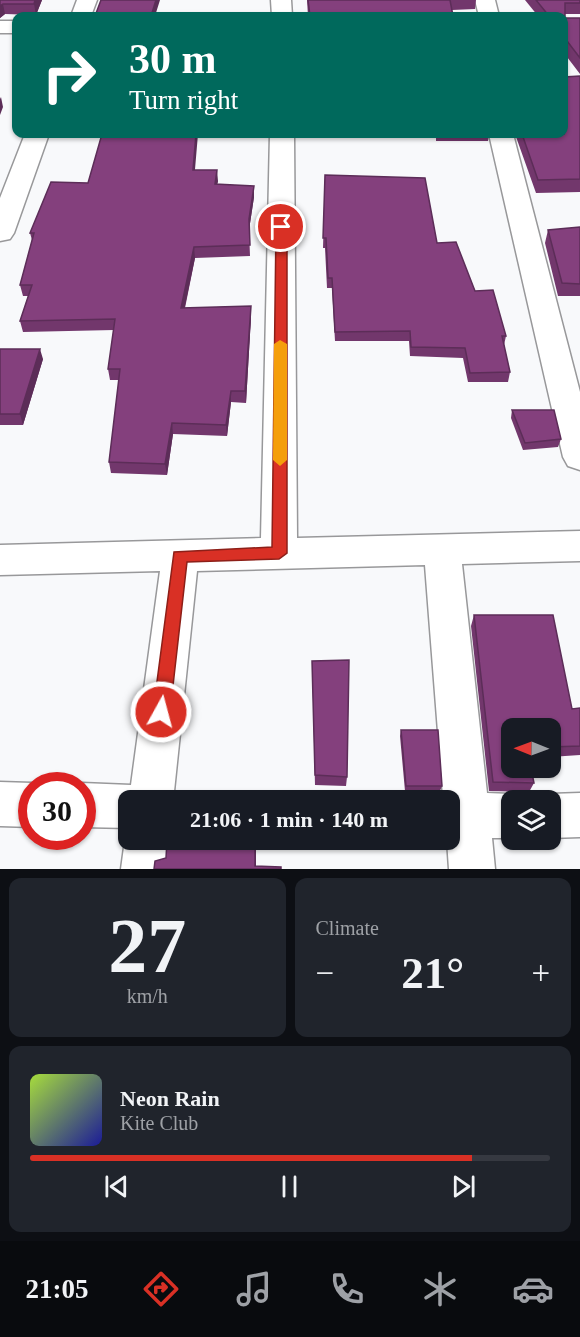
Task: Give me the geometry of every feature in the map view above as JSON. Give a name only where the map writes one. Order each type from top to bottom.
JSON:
[{"type":"street","points":[[0,233],[36,138]]},
{"type":"street","points":[[279,553],[282,138]]},
{"type":"street","points":[[502,138],[580,457]]},
{"type":"street","points":[[0,560],[580,546]]},
{"type":"street","points":[[442,549],[456,790]]},
{"type":"street","points":[[152,790],[180,556]]},
{"type":"street","points":[[0,804],[18,805]]},
{"type":"street","points":[[96,805],[118,806]]},
{"type":"street","points":[[561,816],[580,815]]},
{"type":"street","points":[[460,816],[501,816]]},
{"type":"street","points":[[460,824],[472,869]]},
{"type":"street","points":[[144,869],[146,850]]},
{"type":"building","points":[[0,0],[35,0],[34,4],[3,4],[0,6]]},
{"type":"building","points":[[101,0],[156,0],[152,12],[96,12]]},
{"type":"building","points":[[308,0],[450,0],[452,12],[310,12]]},
{"type":"building","points":[[536,0],[580,0],[580,3],[565,3],[565,12],[546,12]]},
{"type":"building","points":[[568,18],[580,18],[580,58],[568,42]]},
{"type":"building","points":[[580,76],[580,179],[538,180],[523,138],[568,138],[568,77]]},
{"type":"building","points":[[101,138],[196,138],[193,170],[217,170],[215,184],[254,186],[249,219],[250,245],[194,247],[181,308],[251,306],[245,391],[231,391],[226,425],[172,423],[165,464],[109,462],[120,369],[108,369],[115,319],[20,321],[32,285],[20,285],[34,233],[30,233],[51,182],[88,183]]},
{"type":"building","points":[[325,175],[425,178],[437,243],[456,242],[475,291],[493,290],[506,336],[502,336],[510,372],[470,373],[465,348],[411,347],[410,331],[335,332],[332,278],[328,278],[326,238],[323,238]]},
{"type":"building","points":[[580,227],[580,284],[562,283],[548,230]]},
{"type":"building","points":[[0,349],[40,349],[20,414],[0,414]]},
{"type":"building","points":[[512,410],[554,410],[561,439],[525,443]]},
{"type":"building","points":[[474,615],[553,615],[572,709],[580,708],[580,746],[561,747],[561,718],[501,718],[501,778],[533,778],[534,783],[493,782]]},
{"type":"building","points":[[349,660],[347,777],[315,775],[312,661]]},
{"type":"building","points":[[401,730],[438,730],[442,786],[406,786]]},
{"type":"building","points":[[166,850],[255,850],[255,866],[281,867],[281,869],[154,869],[155,861],[166,858]]},
{"type":"slow traffic","points":[[280,344],[280,460]]},
{"type":"route","points":[[161,712],[180,556],[279,553],[281,227]]}]
